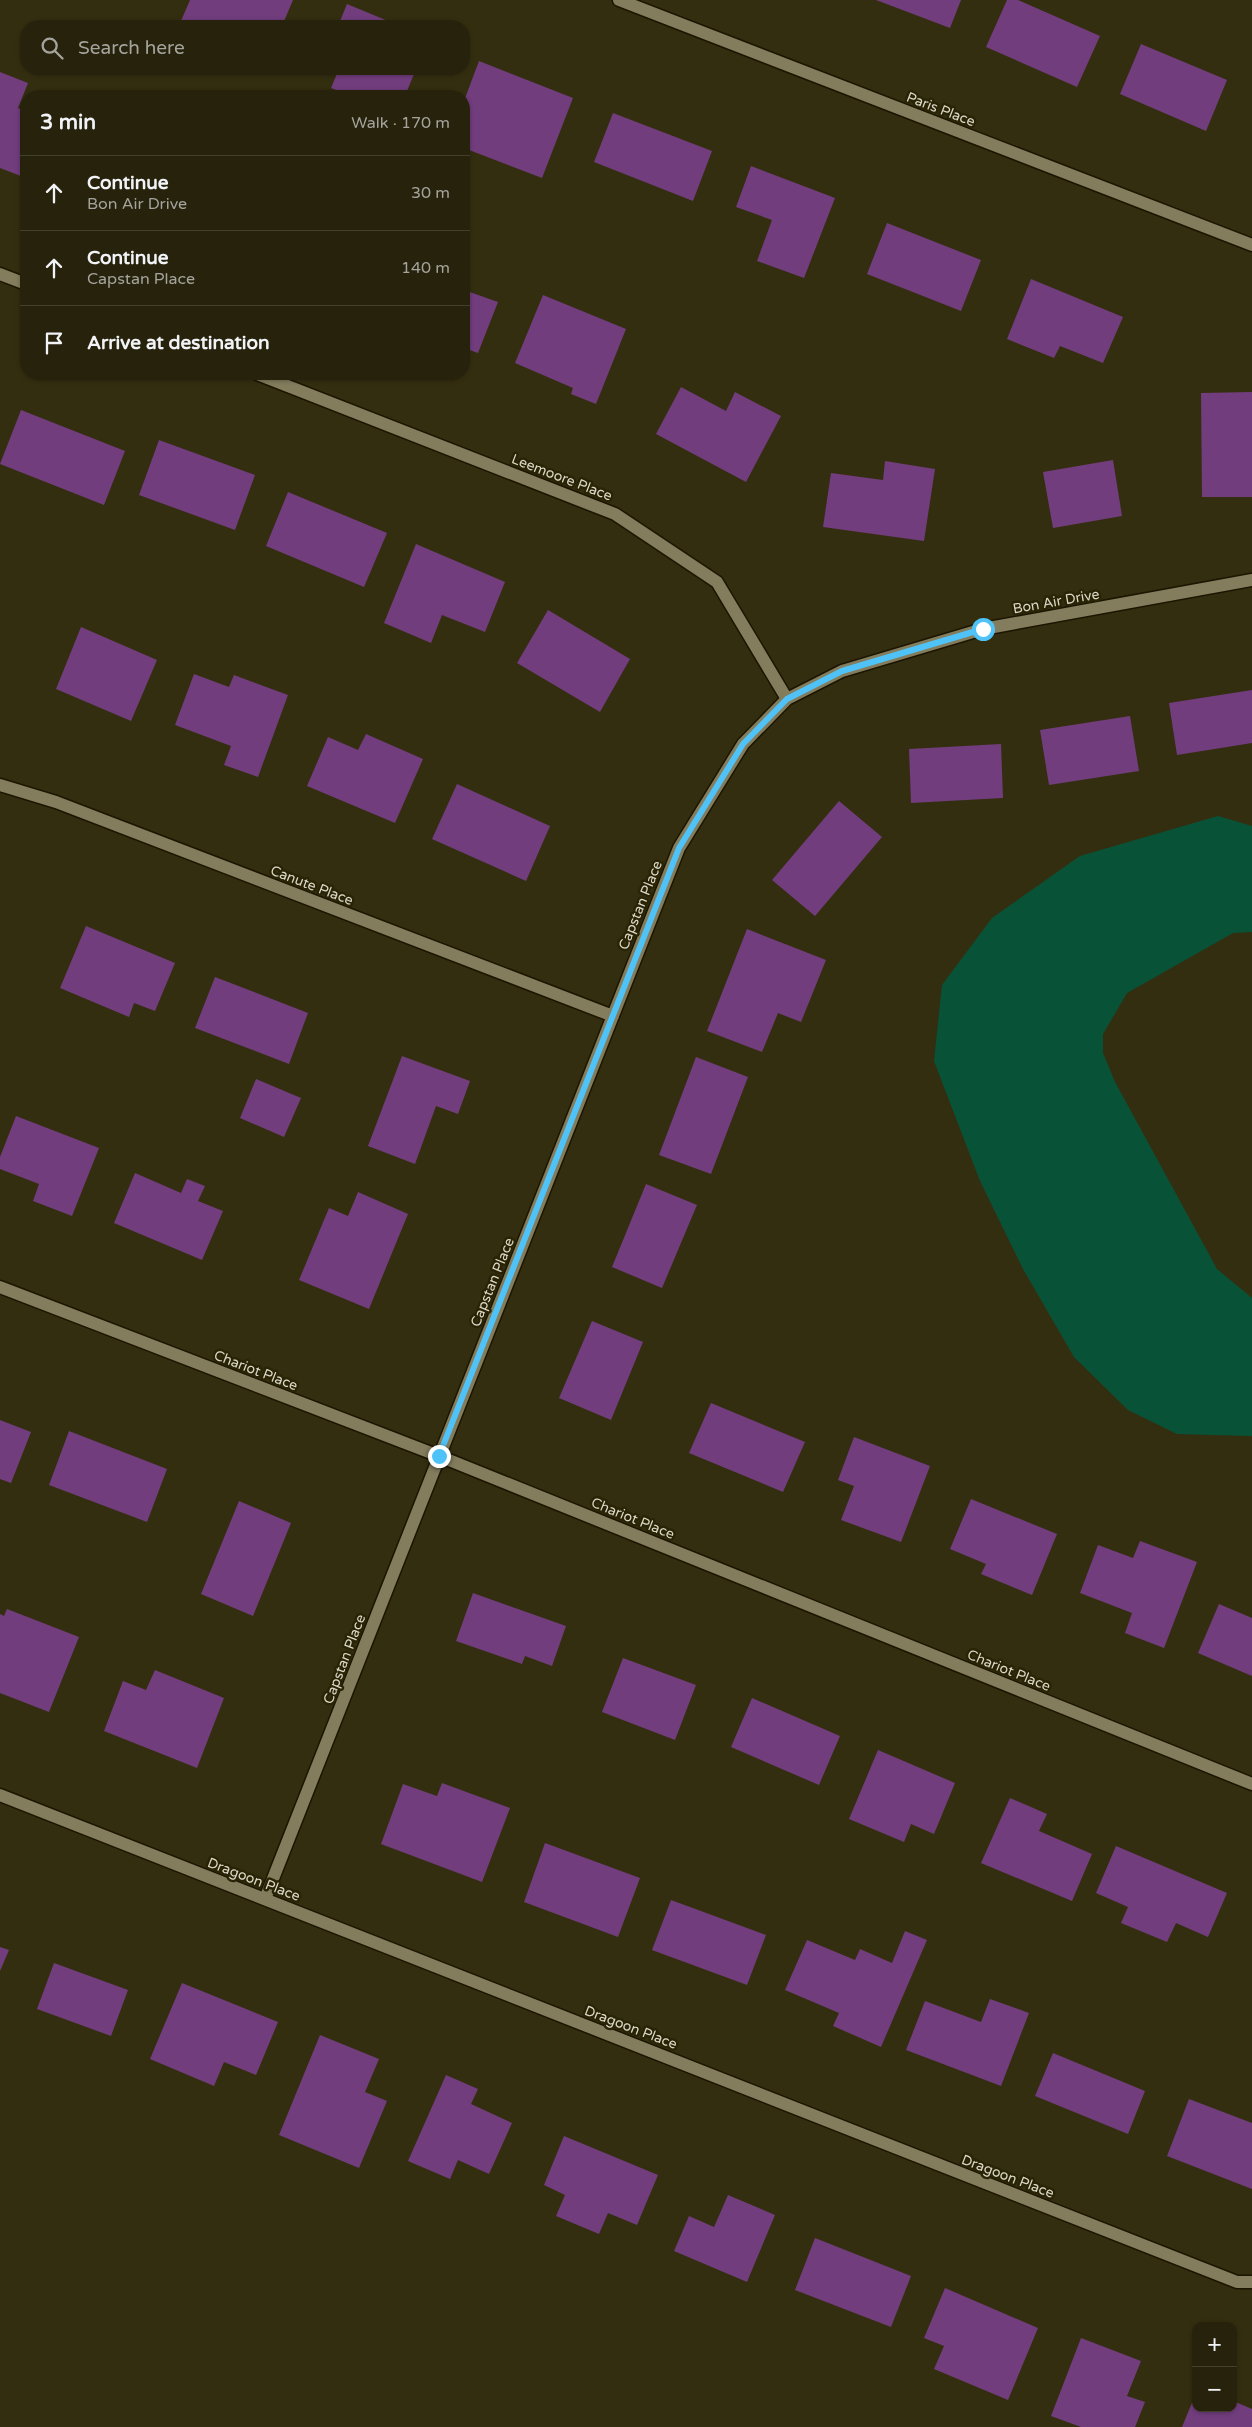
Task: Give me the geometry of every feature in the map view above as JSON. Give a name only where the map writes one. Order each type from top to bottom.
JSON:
[{"type":"street","name":"Paris Place","points":[[619,0],[1252,245]]},
{"type":"street","points":[[0,274],[20,282]]},
{"type":"street","name":"Leemoore Place","points":[[271,380],[615,514],[717,582],[787,699]]},
{"type":"street","name":"Bon Air Drive","points":[[787,699],[842,671],[983,629],[1252,580]]},
{"type":"street","name":"Capstan Place","points":[[265,1899],[679,848],[743,744],[787,699]]},
{"type":"street","name":"Canute Place","points":[[0,785],[56,802],[613,1016]]},
{"type":"street","name":"Chariot Place","points":[[0,1287],[439,1456],[1252,1784]]},
{"type":"street","name":"Dragoon Place","points":[[0,1795],[1237,2282],[1252,2282]]},
{"type":"green space","points":[[1218,816],[1252,826],[1252,932],[1233,933],[1127,993],[1103,1034],[1103,1053],[1115,1082],[1217,1269],[1252,1298],[1252,1436],[1177,1434],[1128,1410],[1074,1357],[1023,1269],[980,1181],[934,1061],[942,985],[992,918],[1080,856]]},
{"type":"building","points":[[190,0],[293,0],[285,20],[181,20]]},
{"type":"building","points":[[876,0],[961,0],[950,28]]},
{"type":"building","points":[[1007,0],[1018,0],[1100,36],[1077,87],[986,47]]},
{"type":"building","points":[[347,4],[386,20],[340,20]]},
{"type":"building","points":[[1141,44],[1227,80],[1206,131],[1120,94]]},
{"type":"building","points":[[479,61],[573,98],[542,178],[470,150],[470,90],[468,90]]},
{"type":"building","points":[[0,72],[28,83],[25,90],[20,90],[18,108],[20,109],[20,176],[0,168]]},
{"type":"building","points":[[336,75],[414,75],[407,90],[336,90],[331,88]]},
{"type":"building","points":[[613,113],[712,151],[693,201],[594,162]]},
{"type":"building","points":[[751,166],[835,198],[804,278],[757,261],[772,220],[736,207]]},
{"type":"building","points":[[887,223],[981,260],[961,311],[867,274]]},
{"type":"building","points":[[1031,279],[1123,317],[1103,363],[1060,346],[1054,358],[1007,339]]},
{"type":"building","points":[[470,292],[498,302],[478,353],[470,350]]},
{"type":"building","points":[[543,295],[626,329],[596,404],[571,394],[573,388],[515,363]]},
{"type":"building","points":[[681,387],[726,411],[735,392],[781,416],[746,482],[656,434]]},
{"type":"building","points":[[1252,392],[1252,497],[1202,497],[1201,393]]},
{"type":"building","points":[[21,410],[125,451],[104,505],[0,464]]},
{"type":"building","points":[[159,440],[255,475],[235,530],[139,495]]},
{"type":"building","points":[[1113,460],[1122,516],[1053,528],[1043,472]]},
{"type":"building","points":[[885,461],[935,469],[924,541],[823,527],[831,473],[883,480]]},
{"type":"building","points":[[288,492],[387,533],[364,587],[266,546]]},
{"type":"building","points":[[416,544],[505,582],[485,632],[442,615],[431,643],[384,623]]},
{"type":"building","points":[[548,610],[630,659],[600,712],[517,663]]},
{"type":"building","points":[[81,627],[157,660],[131,721],[56,689]]},
{"type":"building","points":[[194,674],[229,687],[234,675],[288,695],[258,777],[224,765],[231,746],[175,725]]},
{"type":"building","points":[[1252,690],[1252,743],[1177,755],[1169,703]]},
{"type":"building","points":[[1130,716],[1139,771],[1049,785],[1040,730]]},
{"type":"building","points":[[366,734],[423,759],[395,823],[307,786],[328,737],[358,750]]},
{"type":"building","points":[[1001,744],[1003,798],[911,803],[909,749]]},
{"type":"building","points":[[457,784],[550,826],[526,881],[432,839]]},
{"type":"building","points":[[839,801],[882,837],[815,916],[772,880]]},
{"type":"building","points":[[86,926],[175,963],[155,1011],[134,1003],[129,1017],[60,988]]},
{"type":"building","points":[[747,929],[826,960],[801,1022],[778,1013],[762,1052],[707,1031]]},
{"type":"building","points":[[215,977],[308,1013],[289,1064],[195,1028]]},
{"type":"building","points":[[402,1056],[470,1081],[458,1114],[436,1106],[415,1164],[368,1146]]},
{"type":"building","points":[[696,1057],[748,1077],[711,1174],[659,1155]]},
{"type":"building","points":[[256,1079],[301,1098],[284,1137],[240,1118]]},
{"type":"building","points":[[16,1116],[99,1148],[72,1216],[33,1201],[39,1184],[0,1169],[0,1157]]},
{"type":"building","points":[[135,1173],[181,1193],[187,1179],[205,1186],[198,1201],[223,1211],[202,1260],[114,1223]]},
{"type":"building","points":[[646,1184],[697,1205],[662,1288],[612,1267]]},
{"type":"building","points":[[358,1192],[408,1214],[369,1309],[299,1280],[329,1208],[348,1216]]},
{"type":"building","points":[[592,1321],[643,1342],[611,1420],[559,1398]]},
{"type":"building","points":[[711,1403],[805,1442],[783,1492],[689,1453]]},
{"type":"building","points":[[0,1420],[31,1432],[11,1483],[0,1479]]},
{"type":"building","points":[[69,1431],[167,1469],[147,1522],[49,1485]]},
{"type":"building","points":[[854,1437],[930,1466],[901,1542],[841,1520],[854,1486],[838,1480]]},
{"type":"building","points":[[971,1499],[1057,1534],[1032,1595],[981,1574],[986,1564],[950,1549]]},
{"type":"building","points":[[239,1501],[291,1523],[253,1616],[201,1594]]},
{"type":"building","points":[[1140,1541],[1197,1562],[1164,1648],[1125,1633],[1132,1613],[1080,1593],[1098,1545],[1133,1558]]},
{"type":"building","points":[[473,1593],[566,1626],[552,1666],[525,1656],[522,1664],[456,1641]]},
{"type":"building","points":[[1219,1604],[1252,1618],[1252,1676],[1198,1653]]},
{"type":"building","points":[[7,1609],[79,1637],[49,1712],[0,1693],[0,1614],[4,1616]]},
{"type":"building","points":[[623,1658],[696,1685],[675,1740],[602,1712]]},
{"type":"building","points":[[155,1670],[224,1698],[197,1768],[104,1731],[123,1681],[146,1690]]},
{"type":"building","points":[[752,1698],[840,1736],[819,1785],[731,1747]]},
{"type":"building","points":[[878,1750],[955,1783],[934,1834],[911,1824],[904,1842],[849,1819]]},
{"type":"building","points":[[442,1783],[510,1808],[482,1882],[381,1844],[403,1784],[437,1796]]},
{"type":"building","points":[[1010,1798],[1047,1814],[1039,1831],[1092,1854],[1072,1901],[981,1863]]},
{"type":"building","points":[[545,1843],[640,1878],[618,1937],[524,1902]]},
{"type":"building","points":[[1116,1846],[1227,1893],[1208,1937],[1176,1923],[1167,1942],[1121,1923],[1128,1907],[1096,1893]]},
{"type":"building","points":[[671,1900],[766,1935],[747,1985],[652,1950]]},
{"type":"building","points":[[905,1931],[927,1940],[881,2047],[833,2026],[839,2013],[785,1990],[807,1940],[855,1960],[860,1949],[892,1963]]},
{"type":"building","points":[[0,1947],[9,1950],[0,1971]]},
{"type":"building","points":[[54,1963],[128,1990],[111,2036],[37,2009]]},
{"type":"building","points":[[182,1983],[278,2022],[256,2075],[224,2062],[214,2086],[150,2059]]},
{"type":"building","points":[[990,1999],[1029,2013],[1001,2086],[906,2050],[925,2001],[981,2022]]},
{"type":"building","points":[[320,2035],[379,2059],[365,2092],[387,2101],[359,2168],[279,2135]]},
{"type":"building","points":[[1053,2053],[1145,2091],[1128,2134],[1035,2096]]},
{"type":"building","points":[[446,2075],[478,2089],[471,2104],[512,2123],[489,2174],[458,2160],[450,2179],[408,2161]]},
{"type":"building","points":[[1189,2099],[1252,2123],[1252,2189],[1167,2156]]},
{"type":"building","points":[[564,2136],[658,2175],[637,2225],[608,2213],[599,2234],[556,2216],[565,2195],[544,2185]]},
{"type":"building","points":[[728,2195],[775,2215],[747,2282],[674,2251],[689,2216],[714,2227]]},
{"type":"building","points":[[815,2238],[911,2276],[891,2327],[795,2290]]},
{"type":"building","points":[[945,2288],[1038,2328],[1008,2400],[934,2369],[944,2346],[924,2338]]},
{"type":"building","points":[[1081,2338],[1141,2361],[1127,2396],[1145,2402],[1135,2427],[1081,2427],[1051,2416]]},
{"type":"building","points":[[1192,2403],[1192,2412],[1237,2412],[1237,2403],[1252,2409],[1252,2427],[1182,2427]]},
{"type":"route","points":[[439,1456],[679,848],[743,744],[787,699],[842,671],[983,629]]}]
